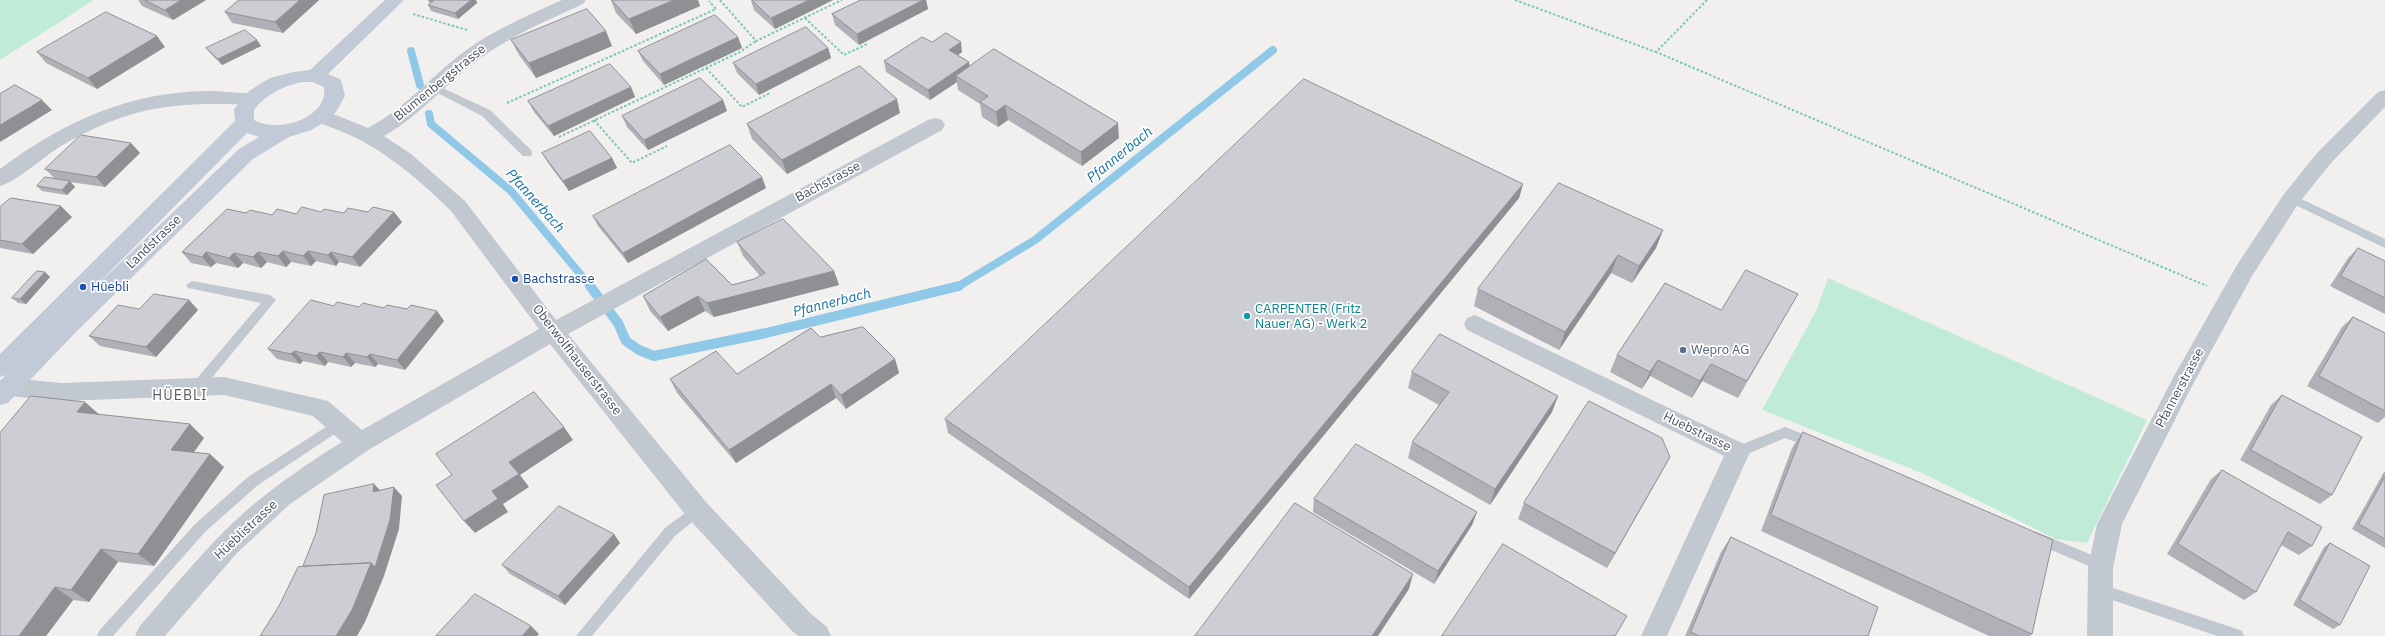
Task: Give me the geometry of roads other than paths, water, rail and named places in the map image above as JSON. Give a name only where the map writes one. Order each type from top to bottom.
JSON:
[{"type":"main road","points":[[315,76],[395,0]]},
{"type":"main road","points":[[315,76],[333,83],[336,90],[336,98],[321,116],[296,129],[282,132],[257,131],[245,123],[244,109],[251,99],[260,91],[287,78],[315,76]]},
{"type":"main road","name":"Landstrasse","points":[[3,384],[245,123]]},
{"type":"main road","name":"Landstrasse","points":[[3,384],[83,311],[246,154],[282,132]]},
{"type":"street","name":"Blumenbergstrasse","points":[[369,136],[398,120],[472,55],[496,39],[577,0]]},
{"type":"street","name":"Pfannerstrasse","points":[[2100,636],[2098,589],[2108,527],[2229,296],[2291,198],[2332,149],[2385,96]]},
{"type":"street","points":[[0,179],[25,159],[77,128],[113,113],[151,102],[177,98],[212,97],[251,99]]},
{"type":"street","name":"Oberwolfhauserstrasse","points":[[321,116],[369,136],[404,159],[441,189],[458,206],[506,267],[553,332],[697,510],[801,622],[818,636]]},
{"type":"street","name":"Bachstrasse","points":[[553,332],[935,125]]},
{"type":"street","name":"Huebstrasse","points":[[1475,324],[1738,452],[1654,636]]},
{"type":"street","name":"Hüeblistrasse","points":[[148,636],[212,562],[258,516],[303,481],[360,443],[553,332]]},
{"type":"street","points":[[3,384],[62,392],[224,386],[320,408],[340,423],[360,443]]},
{"type":"lane","points":[[430,92],[486,113],[527,153]]},
{"type":"lane","points":[[2291,198],[2385,244]]},
{"type":"lane","points":[[192,285],[270,300],[197,387]]},
{"type":"lane","points":[[104,636],[200,528],[253,481],[340,423]]},
{"type":"lane","points":[[1738,452],[1786,432],[1829,451]]},
{"type":"lane","points":[[583,636],[670,532],[697,510]]},
{"type":"lane","points":[[2027,534],[2101,565]]},
{"type":"lane","points":[[2098,589],[2237,636]]},
{"type":"waterway","name":"Pfannerbach","points":[[958,286],[1035,240],[1273,50]]},
{"type":"waterway","name":"Pfannerbach","points":[[411,51],[420,85]]},
{"type":"waterway","name":"Pfannerbach","points":[[429,114],[431,124],[511,191],[591,287]]},
{"type":"waterway","name":"Pfannerbach","points":[[590,286],[618,323],[626,341],[639,350],[654,356],[766,333],[958,286]]},
{"type":"place","name":"Bachstrasse","points":[[515,279]]},
{"type":"place","name":"Hüebli","points":[[83,287]]},
{"type":"place","name":"CARPENTER (Fritz Nauer AG) - Werk 2","points":[[1247,316]]},
{"type":"place","name":"Wepro AG","points":[[1683,350]]},
{"type":"district","name":"HÜEBLI","points":[[180,396]]}]
